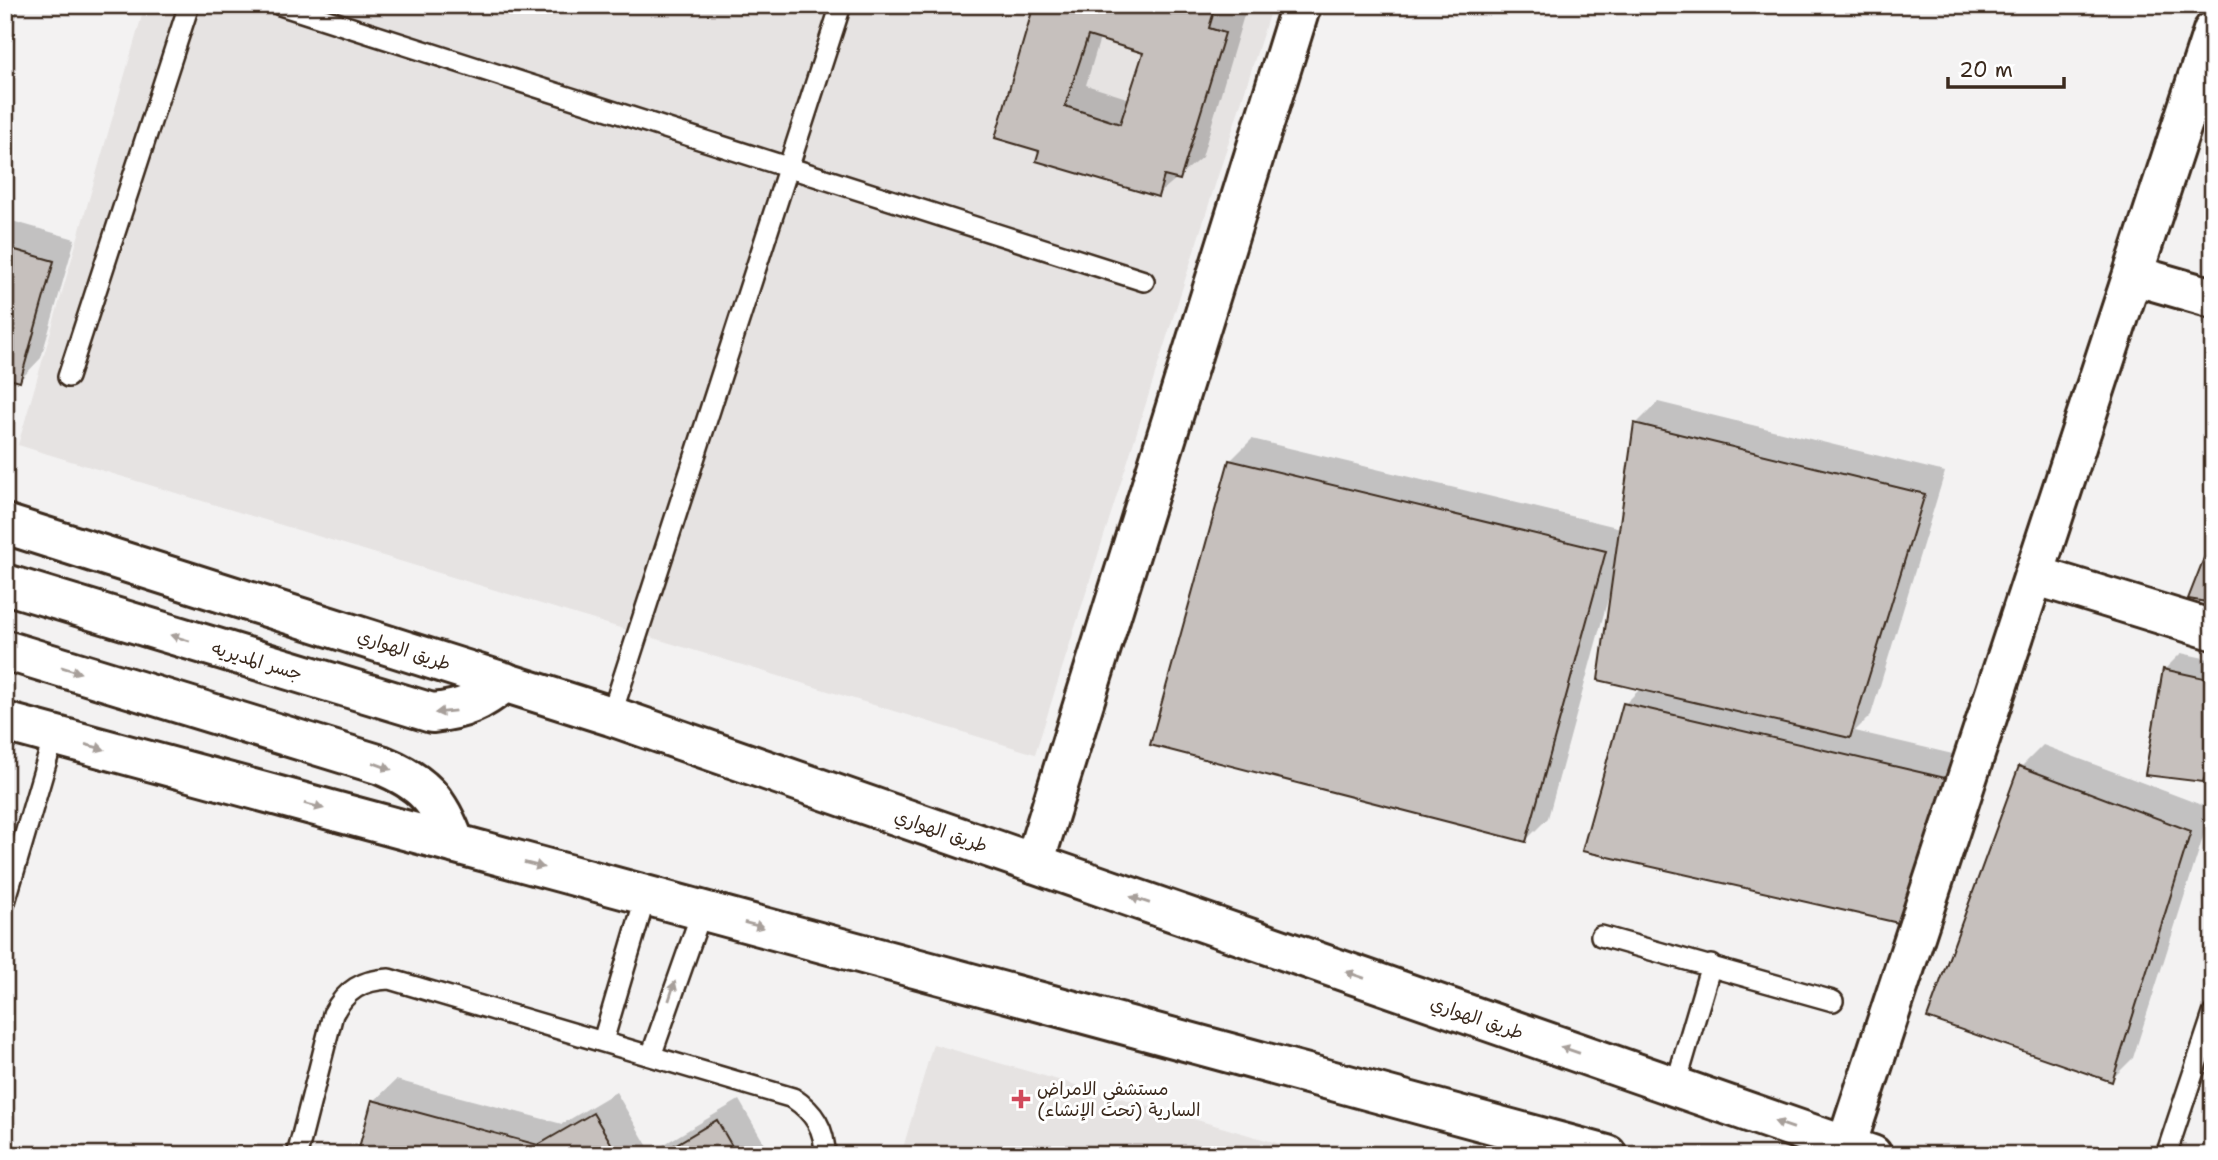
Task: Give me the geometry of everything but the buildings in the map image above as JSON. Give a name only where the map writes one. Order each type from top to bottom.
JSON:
[{"type":"main road","points":[[1034,863],[1301,5]]},
{"type":"main road","points":[[1859,1150],[2034,575],[2213,31]]},
{"type":"main road","points":[[2133,275],[2213,298]]},
{"type":"main road","name":"طريق الهواري","points":[[5,524],[611,716],[1859,1150]]},
{"type":"main road","points":[[2034,575],[2213,630]]},
{"type":"main road","name":"جسر المديريه","points":[[5,584],[432,713],[460,710],[484,699],[505,682]]},
{"type":"main road","points":[[5,650],[407,775],[429,794],[445,816],[454,844]]},
{"type":"main road","points":[[5,722],[1607,1155]]},
{"type":"lane","points":[[68,377],[189,5]]},
{"type":"lane","points":[[280,5],[1144,281]]},
{"type":"lane","points":[[611,716],[841,5]]},
{"type":"lane","points":[[5,902],[54,736]]},
{"type":"lane","points":[[603,1041],[646,895]]},
{"type":"lane","points":[[651,1056],[702,911]]},
{"type":"lane","points":[[1601,936],[1833,1000]]},
{"type":"lane","points":[[1675,1087],[1711,965]]},
{"type":"lane","points":[[297,1155],[333,1014],[341,999],[355,987],[372,980],[389,979],[793,1098],[815,1117],[822,1130],[825,1155]]},
{"type":"lane","points":[[2165,1155],[2213,1014]]},
{"type":"shaded area","points":[[145,5],[1272,5],[1035,754],[18,445]]},
{"type":"shaded area","name":"مستشفي الامراض السارية (تحت الإنشاء)","points":[[933,1044],[1318,1155],[901,1155]]},
{"type":"place","name":"مستشفي الامراض السارية (تحت الإنشاء)","points":[[1021,1099]]}]
